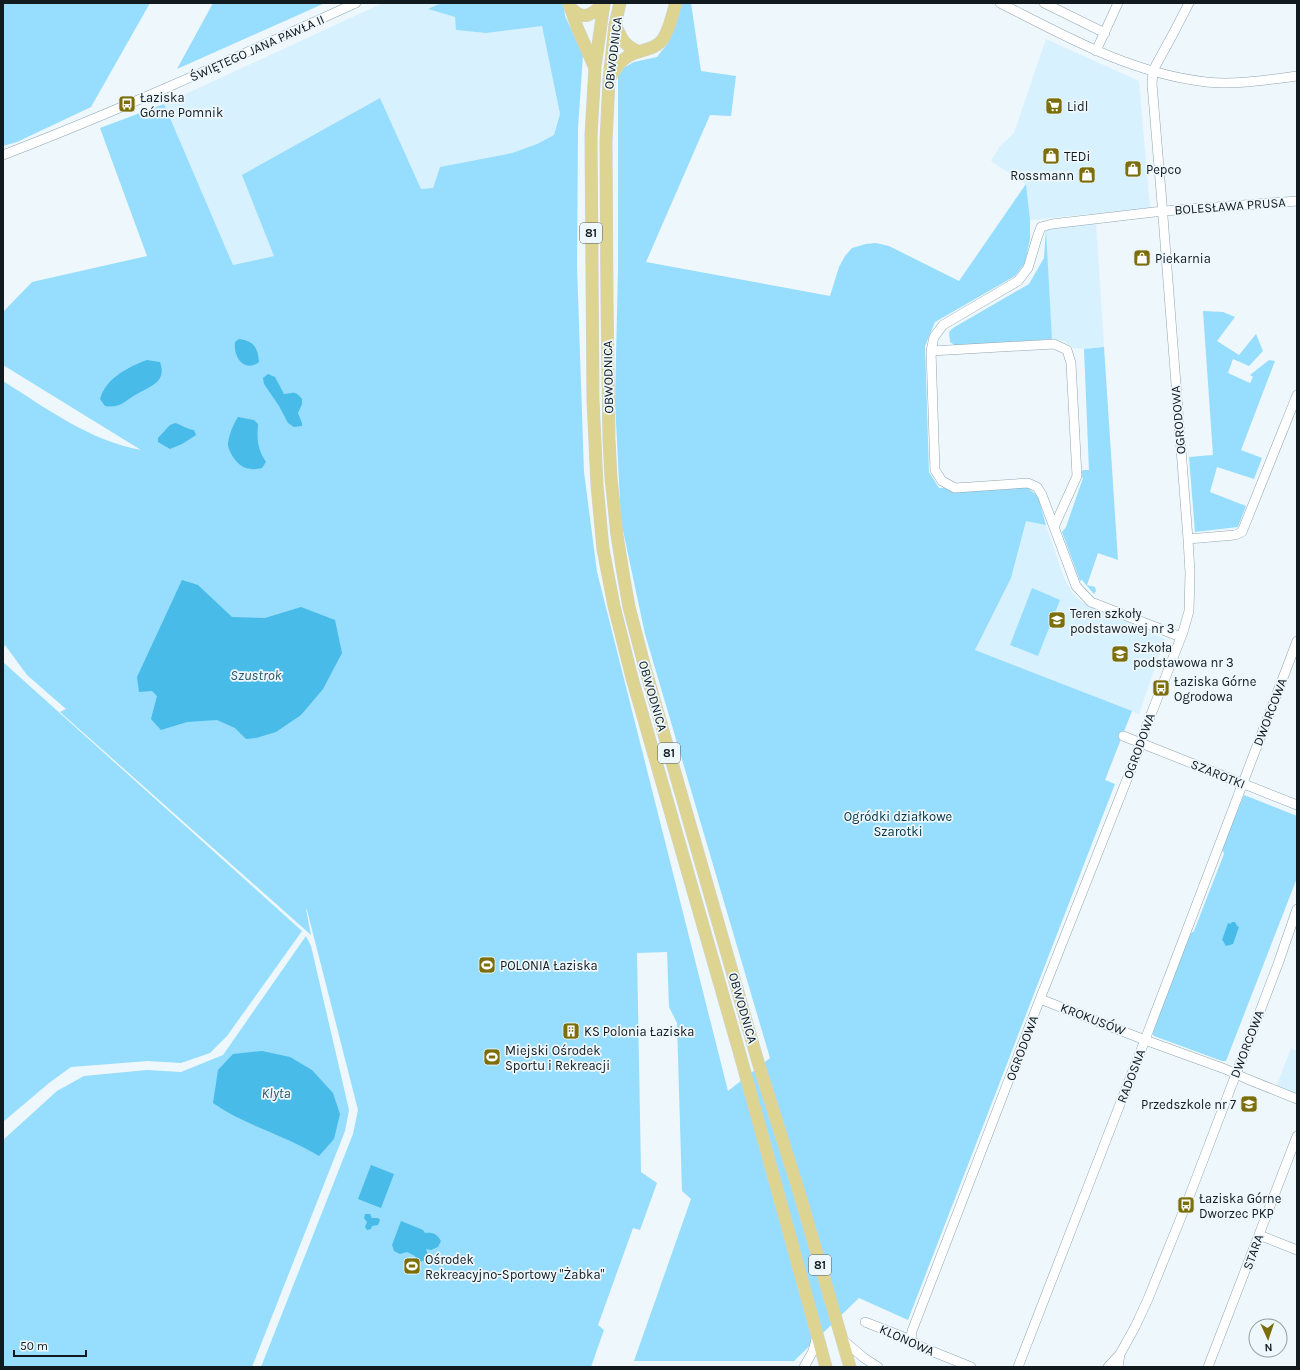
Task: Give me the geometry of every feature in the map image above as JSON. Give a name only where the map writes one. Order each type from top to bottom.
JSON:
[{"type":"main road","points":[[569,5],[576,14],[586,16],[593,13],[604,3]]},
{"type":"main road","name":"OBWODNICA","points":[[604,3],[595,67],[591,136],[593,400],[597,485],[603,549],[632,678],[740,1051],[826,1367]]},
{"type":"main road","name":"OBWODNICA","points":[[620,3],[609,80],[606,141],[606,302],[609,440],[612,485],[623,573],[629,607],[645,668],[758,1062],[799,1192],[850,1367]]},
{"type":"main road","points":[[609,80],[618,64],[628,56],[655,46],[663,40],[669,27],[676,3]]},
{"type":"main road","points":[[569,5],[595,67]]},
{"type":"main road","points":[[616,25],[625,44],[639,52]]},
{"type":"street","name":"ŚWIĘTEGO JANA PAWŁA II","points":[[3,154],[82,124],[218,66],[356,3]]},
{"type":"street","points":[[1000,3],[1096,51],[1153,72],[1207,82],[1242,82],[1297,76]]},
{"type":"street","points":[[1044,3],[1105,33]]},
{"type":"street","points":[[1096,51],[1118,3]]},
{"type":"street","points":[[1153,72],[1189,3]]},
{"type":"street","name":"OGRODOWA","points":[[911,1340],[912,1331],[1040,998],[1139,749],[1181,637],[1190,606],[1188,539],[1152,84],[1153,72]]},
{"type":"street","name":"BOLESŁAWA PRUSA","points":[[931,351],[934,337],[943,325],[1018,281],[1028,268],[1036,238],[1041,228],[1052,224],[1162,211],[1297,201]]},
{"type":"street","points":[[1054,527],[1077,476],[1071,362],[1067,350],[1054,344],[931,351],[935,470],[942,481],[955,488],[1028,483],[1037,487],[1042,495],[1076,586],[1091,602],[1181,637]]},
{"type":"street","points":[[1188,539],[1235,535],[1242,532],[1297,395]]},
{"type":"street","name":"DWORCOWA","points":[[1242,784],[1297,640]]},
{"type":"street","name":"SZAROTKI","points":[[1123,736],[1297,805]]},
{"type":"street","name":"RADOSNA","points":[[1018,1367],[1145,1040],[1242,784]]},
{"type":"street","name":"DWORCOWA","points":[[1108,1367],[1120,1354],[1135,1327],[1161,1268],[1278,964],[1297,909]]},
{"type":"street","name":"KROKUSÓW","points":[[1040,998],[1297,1098]]},
{"type":"street","name":"STARA","points":[[1212,1366],[1259,1235],[1297,1136]]},
{"type":"street","points":[[1259,1235],[1297,1250]]},
{"type":"street","name":"KLONOWA","points":[[865,1322],[911,1340],[919,1346],[971,1367]]},
{"type":"street","points":[[804,1367],[817,1336]]},
{"type":"street","points":[[842,1339],[864,1358],[878,1367]]},
{"type":"street","name":"DWORCOWA","points":[[1118,1367],[1120,1354]]},
{"type":"shaded area","points":[[383,3],[441,3],[428,9],[455,17],[456,30],[486,33],[542,26],[560,114],[554,135],[537,144],[512,153],[440,167],[433,188],[421,189],[380,98],[274,256],[233,265],[164,104]]},
{"type":"shaded area","points":[[1046,39],[1139,81],[1150,208],[1030,220],[1026,184],[991,161],[1000,146],[1014,133]]},
{"type":"shaded area","points":[[1096,223],[1104,347],[1084,349],[1073,348],[1064,341],[1052,339],[1046,229]]},
{"type":"shaded area","name":"Teren szkoły podstawowej nr 3","points":[[1026,520],[1046,525],[1064,578],[1073,594],[1082,602],[1165,639],[1139,714],[975,650],[1011,578]]},
{"type":"shaded area","points":[[1291,1048],[1297,1051],[1297,1096],[1276,1088]]},
{"type":"green space","points":[[3,3],[150,3],[91,107],[17,142],[3,146]]},
{"type":"green space","points":[[213,3],[325,3],[177,69]]},
{"type":"green space","name":"Ogródki działkowe Szarotki","points":[[441,3],[564,3],[565,16],[583,55],[578,128],[577,266],[584,472],[597,572],[728,1091],[770,1058],[645,634],[621,521],[615,401],[618,269],[618,76],[625,67],[634,62],[657,57],[668,43],[682,3],[691,3],[701,71],[736,76],[731,116],[710,115],[646,262],[830,296],[839,267],[845,256],[852,248],[876,243],[889,246],[959,281],[1026,184],[1030,220],[1030,239],[1025,263],[1015,276],[935,322],[925,346],[929,472],[939,488],[1030,486],[1029,489],[1038,496],[1046,525],[1026,521],[1011,578],[975,650],[1132,711],[1105,780],[1115,784],[908,1320],[859,1298],[794,1361],[634,1361],[691,1199],[682,1191],[677,1023],[669,1007],[667,952],[637,953],[641,1172],[657,1183],[640,1230],[633,1228],[598,1325],[604,1330],[591,1367],[261,1367],[353,1134],[358,1110],[307,910],[306,909],[311,935],[60,712],[66,709],[27,675],[5,645],[3,649],[3,381],[52,412],[86,431],[122,446],[141,450],[3,365],[3,312],[32,282],[147,256],[100,128],[164,104],[233,265],[274,256],[242,175],[380,98],[421,189],[433,188],[440,167],[512,153],[537,144],[554,135],[560,114],[542,26],[486,33],[456,30],[455,17],[428,9]]},
{"type":"green space","points":[[1046,229],[1052,339],[956,346],[950,342],[949,332],[953,328],[1029,284],[1044,258]]},
{"type":"green space","points":[[1203,311],[1223,312],[1235,317],[1217,341],[1239,355],[1256,334],[1263,351],[1249,366],[1233,359],[1228,373],[1250,383],[1253,377],[1250,375],[1269,360],[1275,361],[1241,450],[1262,458],[1254,479],[1217,467],[1210,492],[1246,506],[1238,527],[1195,532],[1189,457],[1213,455]]},
{"type":"green space","points":[[1104,347],[1118,560],[1098,553],[1087,585],[1095,587],[1096,591],[1094,594],[1082,580],[1080,581],[1062,532],[1066,527],[1083,478],[1081,476],[1081,472],[1083,470],[1089,470],[1084,349]]},
{"type":"green space","points":[[1032,588],[1060,600],[1038,656],[1010,645]]},
{"type":"green space","points":[[3,662],[302,931],[227,1036],[210,1053],[181,1063],[148,1061],[71,1067],[49,1083],[3,1122]]},
{"type":"green space","points":[[1244,795],[1297,816],[1297,878],[1226,1061],[1222,1061],[1154,1036],[1152,1033],[1189,935],[1194,931],[1224,854],[1222,848]]},
{"type":"green space","points":[[306,936],[311,946],[349,1110],[345,1131],[252,1367],[3,1367],[3,1140],[57,1091],[84,1076],[147,1070],[181,1072],[223,1055]]},
{"type":"water","points":[[239,339],[252,343],[258,353],[259,362],[249,366],[241,362],[235,348],[235,342]]},
{"type":"water","points":[[147,360],[160,362],[162,369],[159,379],[152,386],[119,405],[110,407],[105,406],[100,399],[107,385],[112,379],[132,366]]},
{"type":"water","points":[[268,374],[275,377],[284,394],[296,393],[302,399],[302,404],[298,413],[302,426],[294,427],[288,423],[279,406],[264,384],[263,378]]},
{"type":"water","points":[[238,417],[254,420],[258,424],[258,444],[266,462],[262,468],[248,469],[243,467],[237,462],[228,447],[229,437]]},
{"type":"water","points":[[175,423],[194,430],[196,435],[182,444],[170,449],[158,442],[158,438],[170,425]]},
{"type":"water","name":"Szustrok","points":[[182,580],[198,585],[232,617],[265,618],[301,607],[335,620],[342,653],[323,689],[301,715],[276,732],[256,738],[246,739],[235,728],[217,720],[187,722],[161,730],[151,719],[157,696],[152,691],[139,692],[137,677]]},
{"type":"water","points":[[1235,922],[1239,927],[1233,944],[1226,946],[1222,940],[1228,923],[1230,924]]},
{"type":"water","name":"Klyta","points":[[262,1051],[290,1057],[312,1070],[333,1093],[340,1114],[334,1139],[319,1156],[293,1142],[239,1118],[213,1103],[218,1070],[233,1054]]},
{"type":"water","points":[[371,1165],[394,1174],[381,1208],[358,1199]]},
{"type":"water","points":[[365,1214],[370,1214],[372,1218],[378,1218],[380,1220],[378,1225],[372,1226],[371,1229],[367,1230],[365,1227],[367,1222],[364,1218]]},
{"type":"water","points":[[401,1221],[423,1230],[425,1233],[436,1235],[441,1241],[438,1247],[431,1250],[426,1249],[428,1255],[426,1260],[420,1262],[415,1256],[407,1252],[400,1254],[394,1251],[392,1245]]},
{"type":"place","name":"Łaziska Górne Pomnik","points":[[127,104]]},
{"type":"place","name":"Lidl","points":[[1054,106]]},
{"type":"place","name":"TEDi","points":[[1051,156]]},
{"type":"place","name":"Pepco","points":[[1133,169]]},
{"type":"place","name":"Rossmann","points":[[1087,175]]},
{"type":"place","name":"Piekarnia","points":[[1142,258]]},
{"type":"place","name":"Teren szkoły podstawowej nr 3","points":[[1057,620]]},
{"type":"place","name":"Szkoła podstawowa nr 3","points":[[1120,654]]},
{"type":"place","name":"Łaziska Górne Ogrodowa","points":[[1161,688]]},
{"type":"place","name":"POLONIA Łaziska","points":[[487,965]]},
{"type":"place","name":"KS Polonia Łaziska","points":[[571,1031]]},
{"type":"place","name":"Miejski Ośrodek Sportu i Rekreacji","points":[[492,1057]]},
{"type":"place","name":"Przedszkole nr 7","points":[[1249,1104]]},
{"type":"place","name":"Łaziska Górne Dworzec PKP","points":[[1186,1205]]},
{"type":"place","name":"Ośrodek Rekreacyjno-Sportowy \"Żabka\"","points":[[412,1266]]}]
